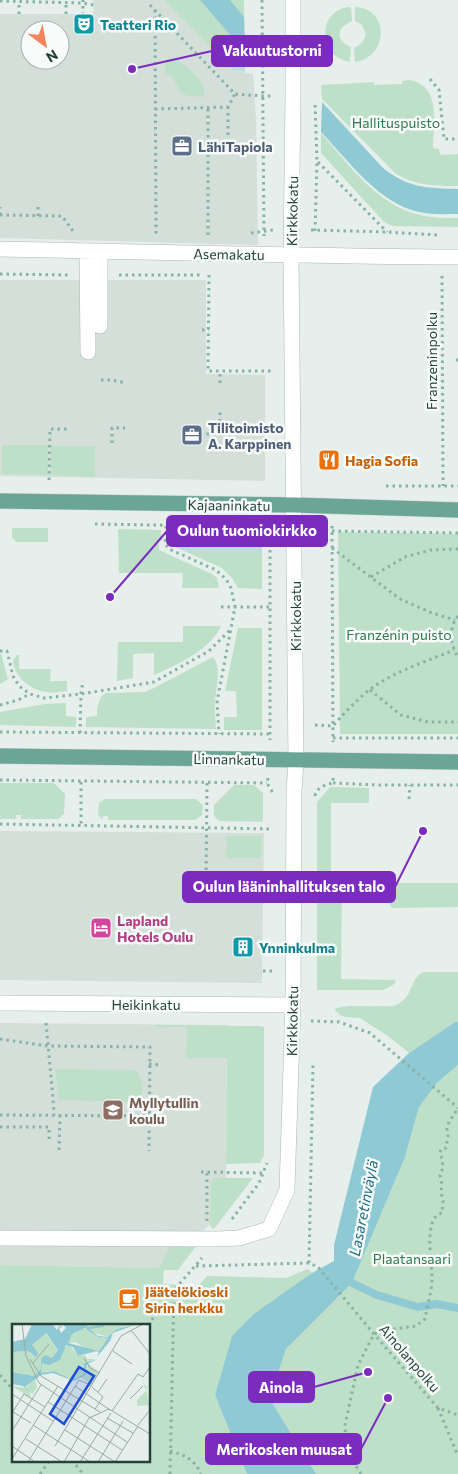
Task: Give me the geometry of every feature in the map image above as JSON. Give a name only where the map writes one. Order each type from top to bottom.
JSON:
[{"type":"main road","name":"Kajaaninkatu","points":[[0,501],[294,505],[458,510]]},
{"type":"main road","name":"Linnankatu","points":[[0,756],[458,762]]},
{"type":"street","name":"Kirkkokatu","points":[[212,1239],[239,1238],[269,1229],[287,1190],[296,761],[291,254],[293,0]]},
{"type":"street","name":"Asemakatu","points":[[0,249],[458,257]]},
{"type":"street","points":[[88,352],[94,251]]},
{"type":"street","points":[[94,275],[100,326]]},
{"type":"street","name":"Heikinkatu","points":[[0,1003],[292,1005]]},
{"type":"street","points":[[0,1238],[212,1239]]},
{"type":"path","points":[[0,1],[83,2],[94,5]]},
{"type":"path","points":[[19,2],[19,14]]},
{"type":"path","points":[[83,2],[83,14]]},
{"type":"path","points":[[66,3],[66,14]]},
{"type":"path","points":[[150,5],[235,94],[263,96]]},
{"type":"path","points":[[155,10],[156,236]]},
{"type":"path","points":[[430,79],[439,90],[444,139],[458,139]]},
{"type":"path","points":[[228,135],[228,108],[235,94]]},
{"type":"path","points":[[314,94],[317,162],[314,254]]},
{"type":"path","points":[[208,108],[206,174],[208,236]]},
{"type":"path","points":[[155,109],[228,108]]},
{"type":"path","points":[[317,162],[388,232]]},
{"type":"path","points":[[0,207],[0,215]]},
{"type":"path","points":[[38,207],[38,216]]},
{"type":"path","points":[[315,230],[388,232]]},
{"type":"path","name":"Franzeninpolku","points":[[388,232],[442,235],[443,486]]},
{"type":"path","points":[[0,274],[216,275]]},
{"type":"path","points":[[209,275],[208,371],[272,371]]},
{"type":"path","points":[[202,330],[208,330]]},
{"type":"path","points":[[220,371],[220,383]]},
{"type":"path","points":[[101,380],[126,383]]},
{"type":"path","points":[[200,434],[220,434],[220,410]]},
{"type":"path","points":[[112,443],[112,428],[125,428]]},
{"type":"path","points":[[49,480],[50,429],[70,429]]},
{"type":"path","points":[[272,506],[269,528],[270,734],[267,783],[273,791],[273,800]]},
{"type":"path","points":[[332,506],[333,761]]},
{"type":"path","points":[[102,525],[269,528]]},
{"type":"path","points":[[166,526],[165,544],[169,549],[216,570],[226,579],[231,588],[235,608],[216,702],[219,734]]},
{"type":"path","points":[[332,531],[458,533]]},
{"type":"path","points":[[332,548],[400,599],[432,613],[457,618],[451,640],[458,657]]},
{"type":"path","points":[[371,577],[405,557],[430,550],[458,548]]},
{"type":"path","points":[[221,607],[269,608]]},
{"type":"path","points":[[0,651],[7,651],[13,676],[19,686],[30,694],[44,698],[154,682],[209,651],[230,630]]},
{"type":"path","points":[[333,726],[370,690],[394,676],[454,650]]},
{"type":"path","points":[[80,733],[83,681]]},
{"type":"path","points":[[370,690],[401,715],[428,722],[458,722]]},
{"type":"path","points":[[0,705],[18,700],[30,694]]},
{"type":"path","points":[[0,732],[270,734]]},
{"type":"path","points":[[333,738],[458,738]]},
{"type":"path","points":[[0,780],[267,783]]},
{"type":"path","points":[[81,782],[81,826]]},
{"type":"path","points":[[207,783],[204,883],[272,884],[272,893]]},
{"type":"path","points":[[333,783],[458,785]]},
{"type":"path","points":[[409,799],[410,785]]},
{"type":"path","points":[[0,824],[273,829],[273,838]]},
{"type":"path","points":[[262,971],[272,971],[272,1005]]},
{"type":"path","points":[[46,1020],[54,1115]]},
{"type":"path","points":[[311,1021],[339,1022],[370,1033],[458,1108],[448,1122],[446,1148],[441,1149],[440,1153],[442,1159],[442,1172],[440,1175],[443,1201],[442,1213],[435,1216],[432,1222],[430,1236],[432,1283],[425,1319],[416,1326],[386,1330],[374,1334],[358,1365],[345,1425],[346,1443],[351,1458],[361,1474]]},
{"type":"path","points":[[0,1039],[48,1046],[150,1047],[149,1151]]},
{"type":"path","points":[[149,1064],[162,1065]]},
{"type":"path","points":[[0,1115],[149,1116]]},
{"type":"path","points":[[59,1150],[60,1115]]},
{"type":"path","points":[[0,1126],[49,1127],[49,1140]]},
{"type":"path","points":[[149,1324],[174,1290],[196,1266],[212,1239],[259,1183],[268,1160]]},
{"type":"path","points":[[201,1172],[263,1173]]},
{"type":"path","points":[[208,1172],[212,1239]]},
{"type":"path","name":"Ainolanpolku","points":[[196,1266],[309,1263],[318,1267],[438,1408],[458,1415]]},
{"type":"path","points":[[170,1474],[174,1290]]},
{"type":"path","points":[[0,1375],[12,1389]]},
{"type":"path","points":[[438,1408],[458,1456]]},
{"type":"path","points":[[170,1452],[192,1460],[201,1474]]},
{"type":"path","points":[[40,1474],[49,1462]]},
{"type":"path","points":[[74,1462],[83,1474]]},
{"type":"shaded area","points":[[93,0],[164,0],[232,70],[253,74],[256,119],[258,245],[0,238],[0,14],[93,14]]},
{"type":"shaded area","points":[[0,280],[206,280],[206,374],[265,375],[265,481],[0,476]]},
{"type":"shaded area","name":"Lapland Hotels Oulu","points":[[0,831],[264,833],[262,983],[0,980]]},
{"type":"shaded area","name":"Myllytullin koulu","points":[[0,1023],[227,1025],[226,1211],[159,1268],[0,1265]]},
{"type":"green space","points":[[164,0],[244,0],[245,72],[232,70]]},
{"type":"green space","points":[[351,7],[352,21],[340,30],[340,38],[351,47],[350,62],[339,58],[331,51],[325,33],[332,15],[340,9]]},
{"type":"green space","points":[[355,7],[366,9],[375,15],[381,33],[379,43],[374,51],[366,58],[355,62],[354,48],[362,43],[366,35],[362,25],[355,21]]},
{"type":"green space","points":[[176,58],[188,67],[200,81],[205,97],[183,94],[172,76],[165,74],[166,59]]},
{"type":"green space","name":"Hallituspuisto","points":[[409,80],[420,83],[427,89],[431,97],[434,117],[433,148],[439,149],[440,155],[458,154],[458,186],[426,185],[396,174],[322,99],[321,85],[374,82],[374,85],[402,84],[402,81]]},
{"type":"green space","points":[[321,133],[364,182],[390,202],[404,210],[420,215],[458,218],[458,227],[393,226],[384,222],[321,153]]},
{"type":"green space","points":[[2,445],[48,445],[48,475],[2,474]]},
{"type":"green space","points":[[51,446],[95,446],[95,477],[51,475]]},
{"type":"green space","points":[[12,528],[48,528],[48,542],[16,542],[12,537]]},
{"type":"green space","points":[[118,529],[161,530],[159,550],[212,574],[217,578],[219,588],[182,588],[183,573],[119,573]]},
{"type":"green space","points":[[171,530],[262,532],[262,589],[238,588],[232,578],[222,568],[173,546]]},
{"type":"green space","name":"Franzénin puisto","points":[[338,532],[458,534],[458,734],[340,734]]},
{"type":"green space","points":[[183,626],[221,626],[216,635],[192,656],[154,675],[154,653],[133,654],[133,678],[117,681],[118,642],[183,642]]},
{"type":"green space","points":[[238,628],[262,628],[262,730],[224,730],[224,717],[237,717],[236,691],[225,691]]},
{"type":"green space","points":[[0,654],[8,679],[0,684]]},
{"type":"green space","points":[[19,655],[19,669],[51,669],[50,681],[67,681],[67,691],[40,691],[24,682],[14,666],[13,660]]},
{"type":"green space","points":[[213,657],[216,661],[218,672],[215,704],[216,729],[86,727],[87,717],[97,716],[99,701],[106,693],[145,692]]},
{"type":"green space","points":[[66,703],[66,716],[76,717],[76,727],[0,725],[0,712],[45,704]]},
{"type":"green space","points":[[0,783],[54,783],[65,794],[64,814],[58,819],[21,819],[21,815],[16,815],[16,819],[0,819]]},
{"type":"green space","points":[[234,785],[254,785],[263,793],[263,822],[219,821],[214,816],[214,805]]},
{"type":"green space","points":[[330,787],[369,788],[369,803],[331,803],[331,883],[342,884],[341,979],[396,980],[393,985],[383,990],[317,990],[317,802]]},
{"type":"green space","points":[[105,799],[196,799],[203,805],[202,815],[195,820],[108,820],[108,816],[103,816],[102,820],[98,814],[99,803]]},
{"type":"green space","points":[[227,836],[262,836],[261,858],[226,858]]},
{"type":"green space","points":[[392,883],[458,883],[458,907],[392,908],[390,905],[390,885]]},
{"type":"green space","points":[[423,972],[458,972],[458,1022],[455,1022],[409,1053],[388,1036],[360,1018],[340,1015],[334,1009],[351,1006],[396,1005],[402,1002],[409,993],[415,979]]},
{"type":"green space","points":[[155,1025],[264,1027],[264,1155],[260,1163],[226,1164],[227,1058],[186,1058],[187,1027],[155,1027]]},
{"type":"green space","name":"Plaatansaari","points":[[458,1065],[458,1474],[316,1474],[271,1401],[271,1395],[286,1349],[352,1283],[405,1157],[419,1107],[438,1082]]},
{"type":"green space","points":[[55,1069],[136,1070],[142,1082],[142,1102],[59,1100]]},
{"type":"green space","points":[[214,1178],[253,1178],[214,1229],[210,1223],[211,1182]]},
{"type":"green space","points":[[197,1245],[178,1270],[164,1270],[163,1284],[198,1286],[207,1276],[286,1278],[308,1269],[312,1273],[255,1314],[232,1336],[215,1395],[247,1474],[0,1474],[0,1265],[159,1268],[170,1246]]},
{"type":"water","points":[[200,0],[230,0],[244,17],[245,52]]},
{"type":"water","points":[[322,102],[383,168],[392,175],[418,186],[458,189],[458,214],[419,212],[390,200],[377,190],[365,180],[321,132]]},
{"type":"water","name":"Lasaretinväylä","points":[[455,1022],[458,1022],[458,1065],[438,1082],[419,1107],[405,1157],[352,1283],[286,1349],[271,1395],[271,1401],[316,1474],[247,1474],[215,1395],[232,1336],[255,1313],[312,1273],[334,1261],[334,1245],[373,1087],[409,1053]]},
{"type":"waterway","points":[[352,1283],[377,1295],[418,1307],[437,1304],[458,1308]]},
{"type":"place","name":"Teatteri Rio","points":[[84,24]]},
{"type":"place","name":"Vakuutustorni","points":[[132,69]]},
{"type":"place","name":"LähiTapiola","points":[[182,146]]},
{"type":"place","name":"Tilitoimisto A. Karppinen","points":[[192,435]]},
{"type":"place","name":"Hagia Sofia","points":[[329,460]]},
{"type":"place","name":"Oulun tuomiokirkko","points":[[110,597]]},
{"type":"place","name":"Oulun lääninhallituksen talo","points":[[423,831]]},
{"type":"place","name":"Lapland Hotels Oulu","points":[[101,928]]},
{"type":"place","name":"Ynninkulma","points":[[243,947]]},
{"type":"place","name":"Myllytullin koulu","points":[[113,1110]]},
{"type":"place","name":"Jäätelökioski Sirin herkku","points":[[129,1299]]},
{"type":"place","name":"Ainola","points":[[368,1372]]},
{"type":"place","name":"Merikosken muusat","points":[[388,1398]]}]
